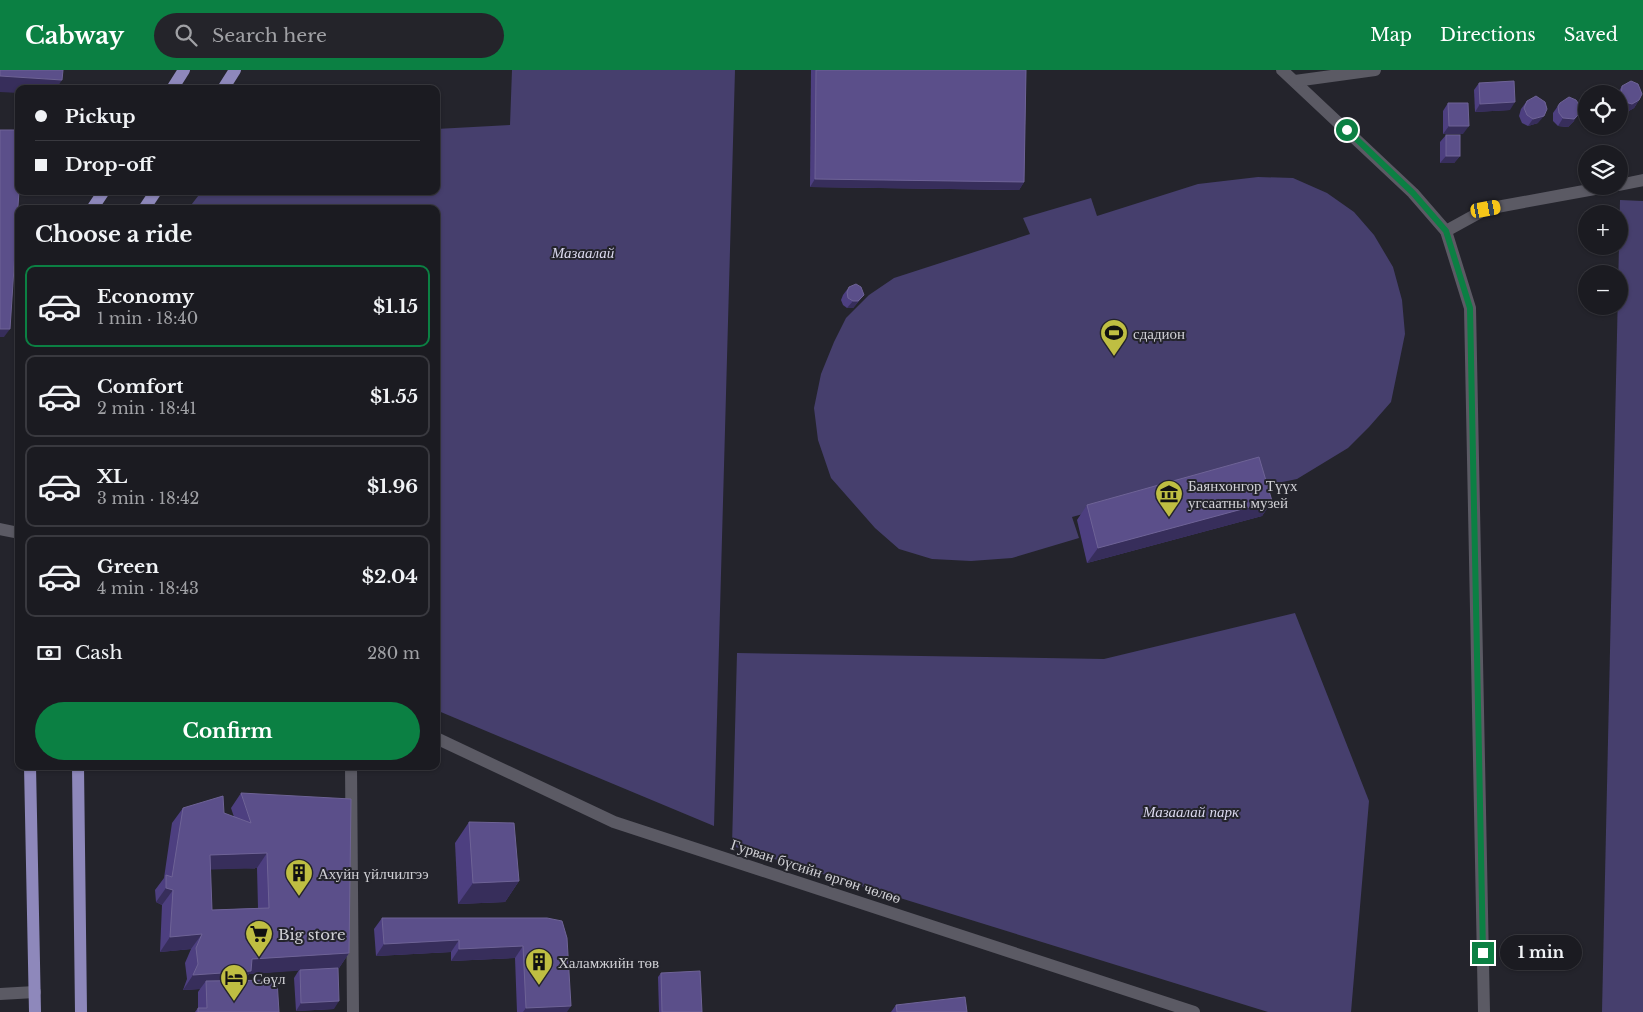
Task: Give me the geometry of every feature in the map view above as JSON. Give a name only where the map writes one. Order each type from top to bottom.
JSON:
[{"type":"main road","points":[[175,85],[184,70]]},
{"type":"main road","points":[[226,85],[235,70]]},
{"type":"main road","points":[[30,770],[35,1012]]},
{"type":"main road","points":[[78,770],[81,1012]]},
{"type":"street","points":[[1282,70],[1413,193],[1446,231],[1470,308],[1484,1012]]},
{"type":"street","points":[[1295,81],[1375,70]]},
{"type":"street","points":[[1628,183],[1643,180]]},
{"type":"street","points":[[1446,231],[1486,209],[1578,192]]},
{"type":"street","points":[[0,529],[15,533]]},
{"type":"street","name":"Гурван бүсийн өргөн чөлөө","points":[[440,740],[614,822],[1194,1012]]},
{"type":"street","points":[[351,770],[353,1012]]},
{"type":"street","points":[[0,994],[35,992]]},
{"type":"green space","name":"Мазаалай","points":[[512,70],[735,70],[714,826],[440,712],[440,205],[191,205],[199,195],[440,195],[440,129],[510,125]]},
{"type":"green space","name":"сдадион","points":[[1258,177],[1293,178],[1327,193],[1354,212],[1374,235],[1393,267],[1402,300],[1405,334],[1391,402],[1348,448],[1297,479],[1257,487],[1251,468],[1072,517],[1079,538],[1012,558],[971,561],[932,559],[899,549],[875,528],[831,478],[818,440],[814,408],[821,374],[846,318],[869,295],[894,278],[1030,234],[1023,218],[1091,198],[1097,216],[1198,184]]},
{"type":"green space","points":[[1620,200],[1643,201],[1643,1012],[1602,1012],[1617,315],[1628,315],[1628,265],[1619,265],[1619,255],[1628,255],[1628,205],[1620,205]]},
{"type":"green space","name":"Мазаалай парк","points":[[1295,613],[1369,801],[1351,1012],[1268,1012],[732,846],[737,653],[1104,659]]},
{"type":"building","points":[[0,70],[63,70],[62,80],[0,76]]},
{"type":"building","points":[[816,70],[1026,70],[1024,182],[815,179]]},
{"type":"building","points":[[1514,81],[1515,102],[1480,104],[1479,83]]},
{"type":"building","points":[[1631,81],[1638,84],[1642,94],[1639,100],[1632,104],[1628,103],[1628,85],[1624,85]]},
{"type":"building","points":[[1536,96],[1545,102],[1547,109],[1544,116],[1533,119],[1527,115],[1524,108],[1527,101]]},
{"type":"building","points":[[1569,97],[1576,100],[1578,103],[1578,115],[1574,119],[1563,118],[1559,113],[1558,106]]},
{"type":"building","points":[[1448,103],[1468,103],[1469,126],[1449,126]]},
{"type":"building","points":[[0,130],[15,130],[15,195],[19,195],[18,205],[15,205],[15,252],[10,329],[0,329]]},
{"type":"building","points":[[1446,135],[1460,135],[1460,156],[1446,156]]},
{"type":"building","points":[[856,284],[861,287],[864,295],[858,301],[853,301],[848,298],[847,292],[849,287]]},
{"type":"building","name":"Баянхонгор Түүх угсаатны музей","points":[[1259,457],[1272,501],[1098,548],[1087,505]]},
{"type":"building","name":"Ахуйн үйлчилгээ","points":[[241,793],[351,799],[349,953],[252,959],[251,971],[193,975],[198,964],[196,948],[202,934],[170,937],[173,890],[166,888],[166,875],[172,877],[183,808],[223,796],[224,813],[251,823]],"holes":[[[267,853],[269,908],[212,910],[210,855]]]},
{"type":"building","points":[[469,822],[514,823],[519,881],[473,883]]},
{"type":"building","name":"Халамжийн төв","points":[[382,918],[547,918],[562,921],[567,938],[571,1006],[526,1008],[523,946],[459,949],[459,940],[384,944]]},
{"type":"building","points":[[338,968],[339,1001],[301,1003],[300,970]]},
{"type":"building","points":[[700,971],[702,1012],[662,1012],[661,973]]},
{"type":"building","points":[[277,980],[279,1012],[198,1012],[198,1008],[207,1008],[206,981]]},
{"type":"building","points":[[965,997],[967,1012],[897,1012],[896,1005]]},
{"type":"place","name":"сдадион","points":[[1114,357]]},
{"type":"place","name":"Баянхонгор Түүх угсаатны музей","points":[[1169,518]]},
{"type":"place","name":"Ахуйн үйлчилгээ","points":[[299,897]]},
{"type":"place","name":"Big store","points":[[259,958]]},
{"type":"place","name":"Халамжийн төв","points":[[539,986]]},
{"type":"place","name":"Сөүл","points":[[234,1002]]},
{"type":"route","points":[[1347,130],[1413,193],[1446,231],[1470,308],[1483,953]]}]
